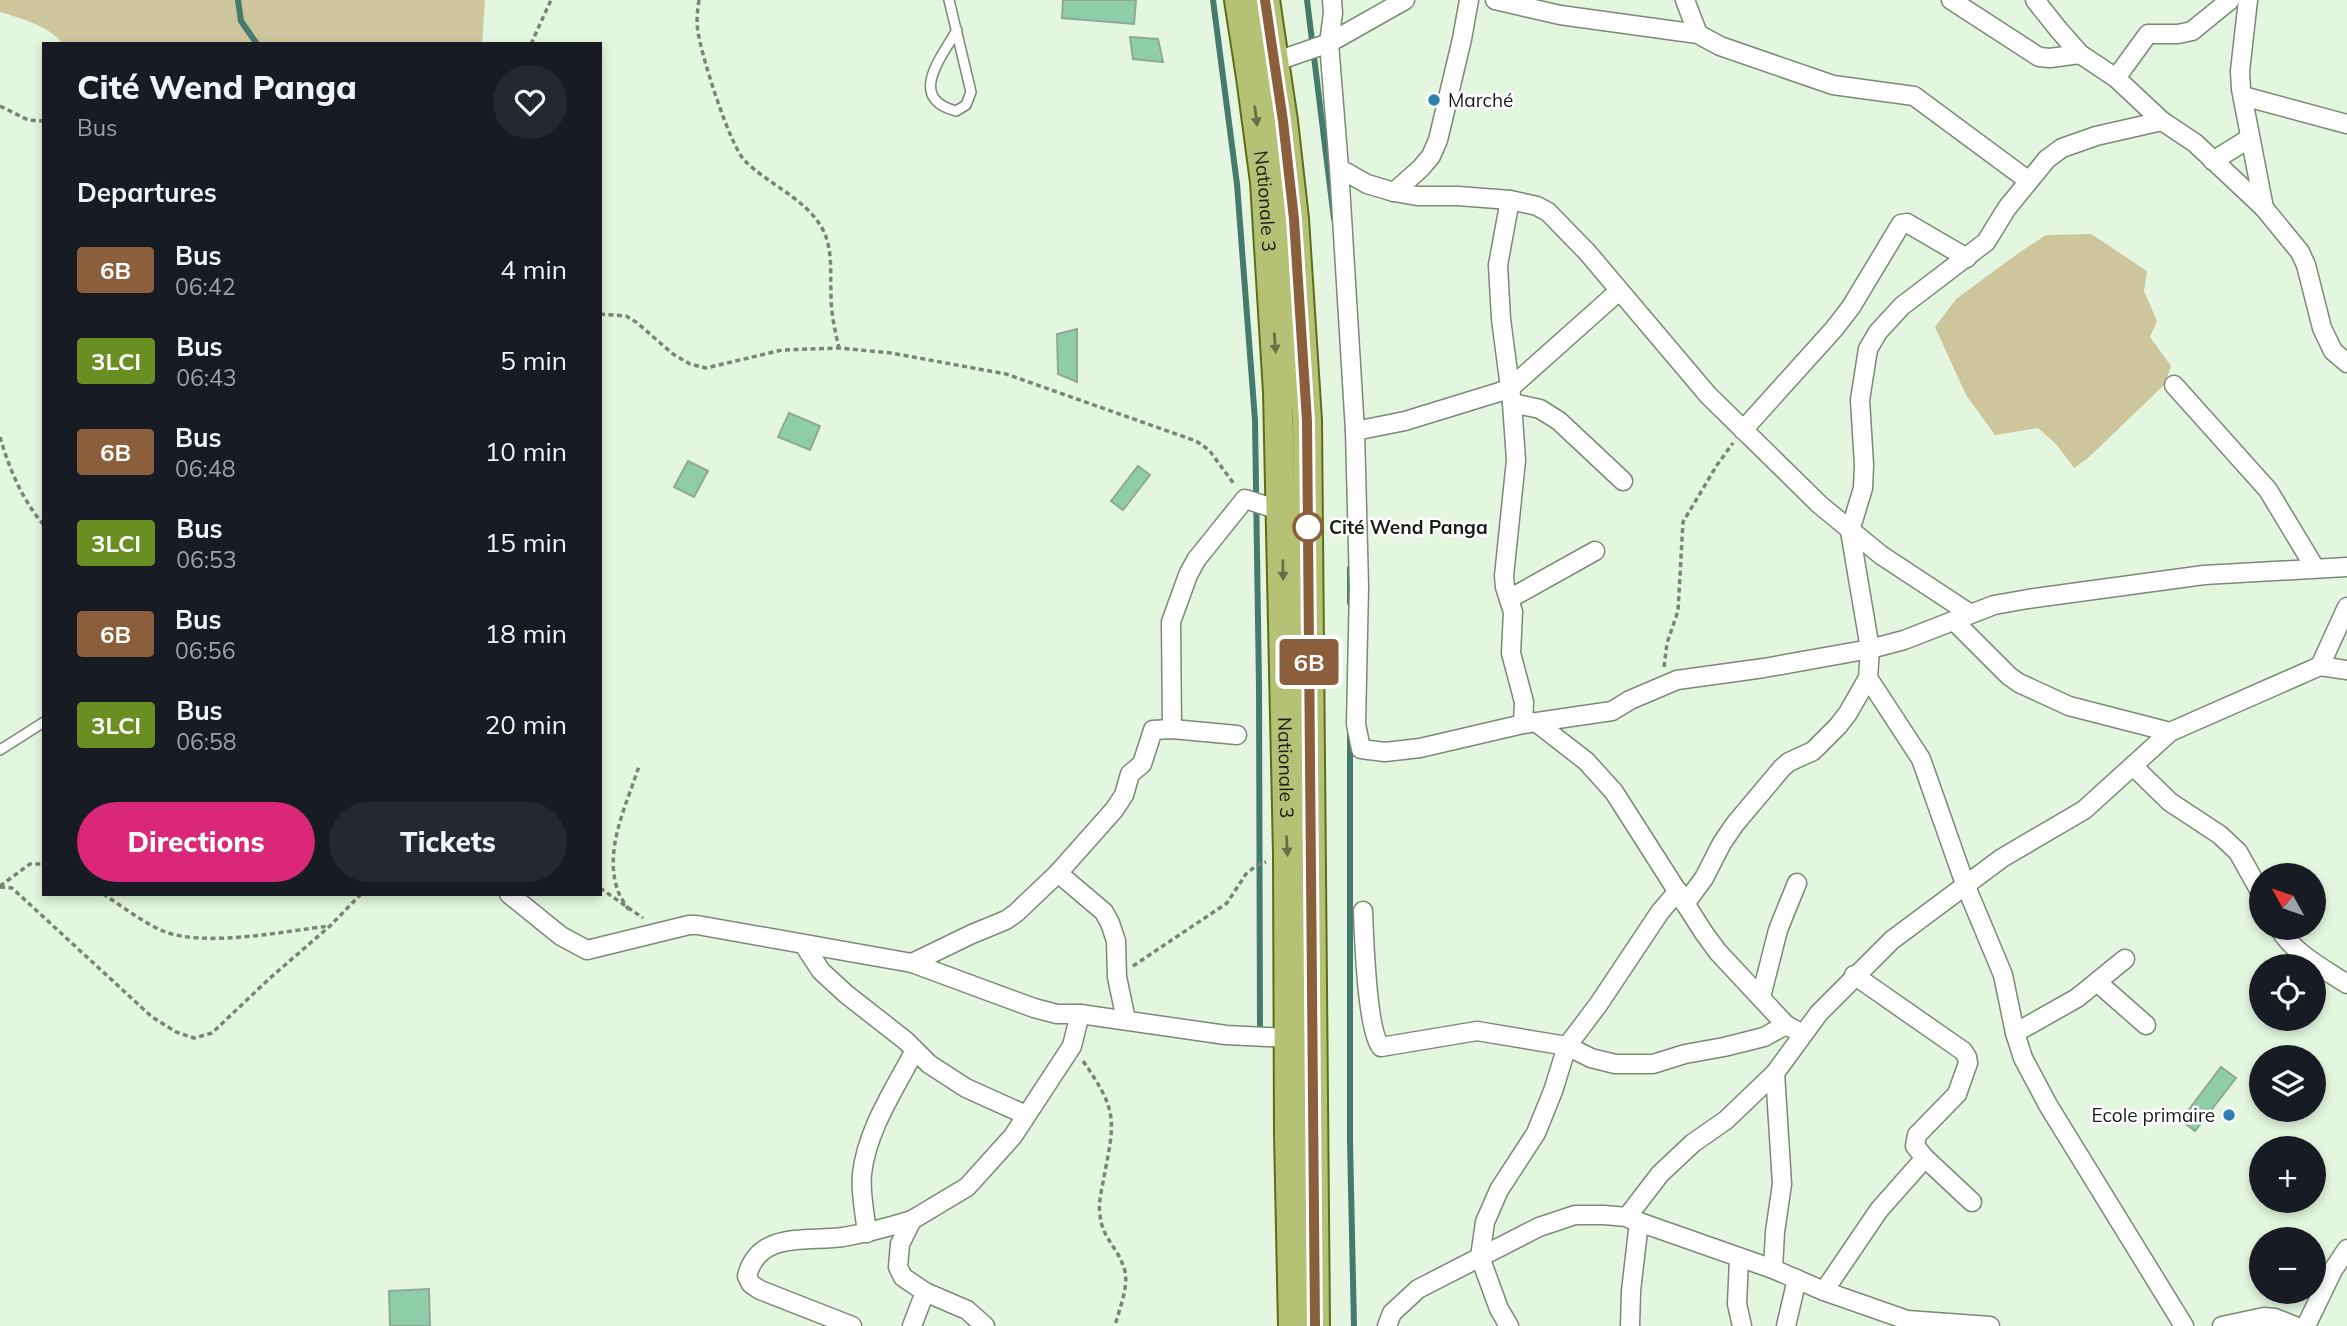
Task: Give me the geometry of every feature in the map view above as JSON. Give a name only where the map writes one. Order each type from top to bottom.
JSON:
[{"type":"main road","name":"Nationale 3","points":[[1239,0],[1263,69],[1294,219],[1307,421],[1315,1326]]},
{"type":"main road","name":"Nationale 3","points":[[1265,0],[1265,182],[1278,392],[1282,511],[1293,1326]]},
{"type":"street","points":[[1332,0],[1329,43],[1355,431],[1359,587],[1356,724],[1361,749],[1385,751],[1420,748],[1530,723],[1612,711],[1677,680],[1870,649],[1904,640],[1994,605],[2204,575],[2347,567]]},
{"type":"street","points":[[1263,69],[1329,43],[1405,0]]},
{"type":"street","points":[[1394,192],[1421,169],[1438,140],[1469,0]]},
{"type":"street","points":[[1495,0],[1550,13],[1698,34],[1720,46],[1833,85],[1914,96],[2029,181]]},
{"type":"street","points":[[1685,0],[1698,34]]},
{"type":"street","points":[[1951,0],[2039,57],[2080,54]]},
{"type":"street","points":[[2035,0],[2080,54],[2116,78],[2162,121],[2195,143],[2264,208],[2300,252],[2326,336],[2333,351],[2347,363]]},
{"type":"street","points":[[2116,78],[2148,34],[2178,34],[2192,30],[2230,0]]},
{"type":"street","points":[[2248,0],[2240,71],[2241,89],[2264,208]]},
{"type":"street","points":[[2243,96],[2347,124]]},
{"type":"street","points":[[1509,1326],[1499,1308],[1480,1257],[1485,1222],[1499,1191],[1536,1133],[1567,1046],[1660,912],[1704,878],[1735,824],[1782,768],[1813,751],[1839,726],[1868,678],[1870,649],[1850,531],[1863,488],[1860,400],[1868,349],[1878,332],[1902,306],[1986,242],[2007,208],[2047,159],[2062,148],[2096,136],[2162,121]]},
{"type":"street","points":[[2213,161],[2250,138]]},
{"type":"street","points":[[1339,168],[1367,184],[1394,192],[1416,196],[1510,200],[1537,206],[1548,212],[1587,251],[1708,395],[1820,505],[1961,617],[2009,676],[2069,706],[2170,732]]},
{"type":"street","points":[[1510,200],[1498,265],[1516,460],[1504,563],[1505,587],[1513,612],[1511,653],[1530,723],[1586,761],[1614,792],[1718,952],[1786,1025],[1803,1034]]},
{"type":"street","points":[[1743,430],[1851,307],[1901,224],[1907,223],[1967,258]]},
{"type":"street","points":[[1355,431],[1510,396],[1619,291]]},
{"type":"street","points":[[2174,385],[2269,490],[2315,568]]},
{"type":"street","points":[[1510,396],[1559,421],[1623,481]]},
{"type":"street","points":[[1172,729],[1171,622],[1188,575],[1196,560],[1245,499],[1282,511]]},
{"type":"street","points":[[1509,599],[1595,551]]},
{"type":"street","points":[[2320,666],[2347,607]]},
{"type":"street","points":[[1630,1326],[1633,1220],[1660,1174],[1693,1143],[1726,1120],[1775,1073],[1803,1034],[1854,975],[1892,940],[2002,858],[2084,810],[2170,732],[2320,666],[2347,670]]},
{"type":"street","points":[[1868,678],[1921,759],[1965,884],[1999,965],[2023,1058],[2048,1105],[2184,1326]]},
{"type":"street","points":[[912,963],[1006,920],[1030,901],[1102,825],[1124,795],[1130,774],[1142,764],[1153,731],[1172,729],[1237,735]]},
{"type":"street","points":[[2133,766],[2170,802],[2220,835],[2238,852],[2249,872]]},
{"type":"street","points":[[1058,873],[1104,912],[1116,941],[1117,977],[1126,1020]]},
{"type":"street","points":[[1761,997],[1778,930],[1797,883]]},
{"type":"street","points":[[511,896],[561,936],[587,950],[689,925],[912,963],[1057,1014],[1080,1014],[1226,1035],[1289,1038]]},
{"type":"street","points":[[1363,911],[1374,1037],[1381,1047],[1477,1031],[1567,1046],[1591,1058],[1615,1064],[1653,1064],[1685,1054],[1764,1037],[1786,1025]]},
{"type":"street","points":[[2288,940],[2319,966],[2347,984]]},
{"type":"street","points":[[804,945],[821,971],[937,1070],[966,1088],[1027,1115]]},
{"type":"street","points":[[2015,1033],[2077,998],[2125,959]]},
{"type":"street","points":[[1854,975],[1963,1051],[1967,1057],[1968,1063],[1957,1094],[1917,1135],[1915,1146],[1972,1202]]},
{"type":"street","points":[[2097,982],[2146,1025]]},
{"type":"street","points":[[852,1326],[760,1290],[751,1284],[747,1276],[750,1266],[763,1251],[777,1243],[791,1239],[867,1233],[912,1220],[967,1187],[1013,1136],[1027,1115],[1072,1046],[1080,1014]]},
{"type":"street","points":[[867,1233],[862,1176],[866,1152],[881,1114],[915,1050]]},
{"type":"street","points":[[1773,1269],[1782,1184],[1775,1073]]},
{"type":"street","points":[[1824,1291],[1879,1210],[1925,1158]]},
{"type":"street","points":[[1387,1326],[1392,1313],[1418,1289],[1539,1227],[1576,1215],[1604,1214],[1633,1220],[1907,1320],[1990,1326]]},
{"type":"street","points":[[912,1220],[900,1244],[898,1268],[903,1277],[925,1292],[967,1310],[985,1326]]},
{"type":"street","points":[[2306,1326],[2333,1270],[2347,1249]]},
{"type":"street","points":[[1739,1258],[1737,1304],[1742,1326]]},
{"type":"street","points":[[1786,1326],[1797,1279]]},
{"type":"street","points":[[912,1326],[925,1292]]},
{"type":"street","points":[[2222,1326],[2264,1317],[2275,1318],[2295,1326]]},
{"type":"lane","points":[[949,0],[957,30],[971,92],[966,105],[956,111],[941,107],[934,101],[930,91],[931,76],[957,30]]},
{"type":"lane","points":[[0,750],[42,723]]},
{"type":"path","points":[[532,42],[551,0]]},
{"type":"path","points":[[699,0],[699,37],[722,113],[737,151],[746,162],[808,211],[823,231],[830,253],[831,298],[839,348]]},
{"type":"path","points":[[0,106],[28,120],[42,121]]},
{"type":"path","points":[[602,314],[626,316],[673,354],[691,364],[706,368],[766,352],[839,348],[891,353],[1006,374],[1196,441],[1209,450],[1245,499]]},
{"type":"path","points":[[1662,686],[1667,643],[1678,611],[1683,522],[1717,465],[1743,430]]},
{"type":"path","points":[[0,437],[7,462],[23,495],[42,522]]},
{"type":"path","points":[[629,910],[618,892],[614,855],[617,836],[639,766]]},
{"type":"path","points":[[1117,977],[1227,902],[1246,874],[1256,865],[1288,855]]},
{"type":"path","points":[[0,886],[30,864],[42,864]]},
{"type":"path","points":[[0,886],[12,888],[152,1017],[176,1032],[194,1038],[212,1033],[224,1024],[359,896]]},
{"type":"path","points":[[602,890],[646,919]]},
{"type":"path","points":[[106,896],[162,930],[189,939],[330,926]]},
{"type":"path","points":[[1072,1046],[1099,1083],[1112,1110],[1112,1134],[1100,1214],[1105,1236],[1125,1269],[1126,1280],[1115,1326]]},
{"type":"shaded area","points":[[0,0],[485,0],[482,42],[61,42],[43,28],[0,12]]},
{"type":"shaded area","points":[[2091,234],[2147,271],[2144,291],[2157,321],[2150,337],[2171,366],[2165,384],[2088,458],[2074,468],[2057,445],[2038,428],[1995,435],[1966,395],[1935,327],[1956,299],[2046,235]]},
{"type":"building","points":[[1063,0],[1136,0],[1134,24],[1062,18]]},
{"type":"building","points":[[1130,37],[1158,39],[1163,62],[1133,59]]},
{"type":"building","points":[[1077,329],[1077,382],[1058,374],[1057,334]]},
{"type":"building","points":[[789,413],[820,426],[810,450],[778,437]]},
{"type":"building","points":[[688,461],[708,471],[694,497],[674,487]]},
{"type":"building","points":[[1138,466],[1150,475],[1123,510],[1111,501]]},
{"type":"building","points":[[2221,1067],[2236,1078],[2195,1131],[2181,1120]]},
{"type":"building","points":[[429,1289],[430,1326],[390,1326],[389,1291]]},
{"type":"waterway","points":[[238,0],[241,21],[256,42]]},
{"type":"waterway","points":[[1213,0],[1237,184],[1255,420],[1260,1035]]},
{"type":"waterway","points":[[1307,0],[1334,219]]},
{"type":"waterway","points":[[1350,568],[1350,603]]},
{"type":"waterway","points":[[1350,733],[1350,1142],[1354,1326]]},
{"type":"bus line","name":"6B","points":[[1265,0],[1294,219],[1307,421],[1315,1326]]},
{"type":"place","name":"Marché","points":[[1434,100]]},
{"type":"place","name":"Cité Wend Panga","points":[[1308,527]]},
{"type":"place","name":"Ecole primaire","points":[[2229,1115]]}]
